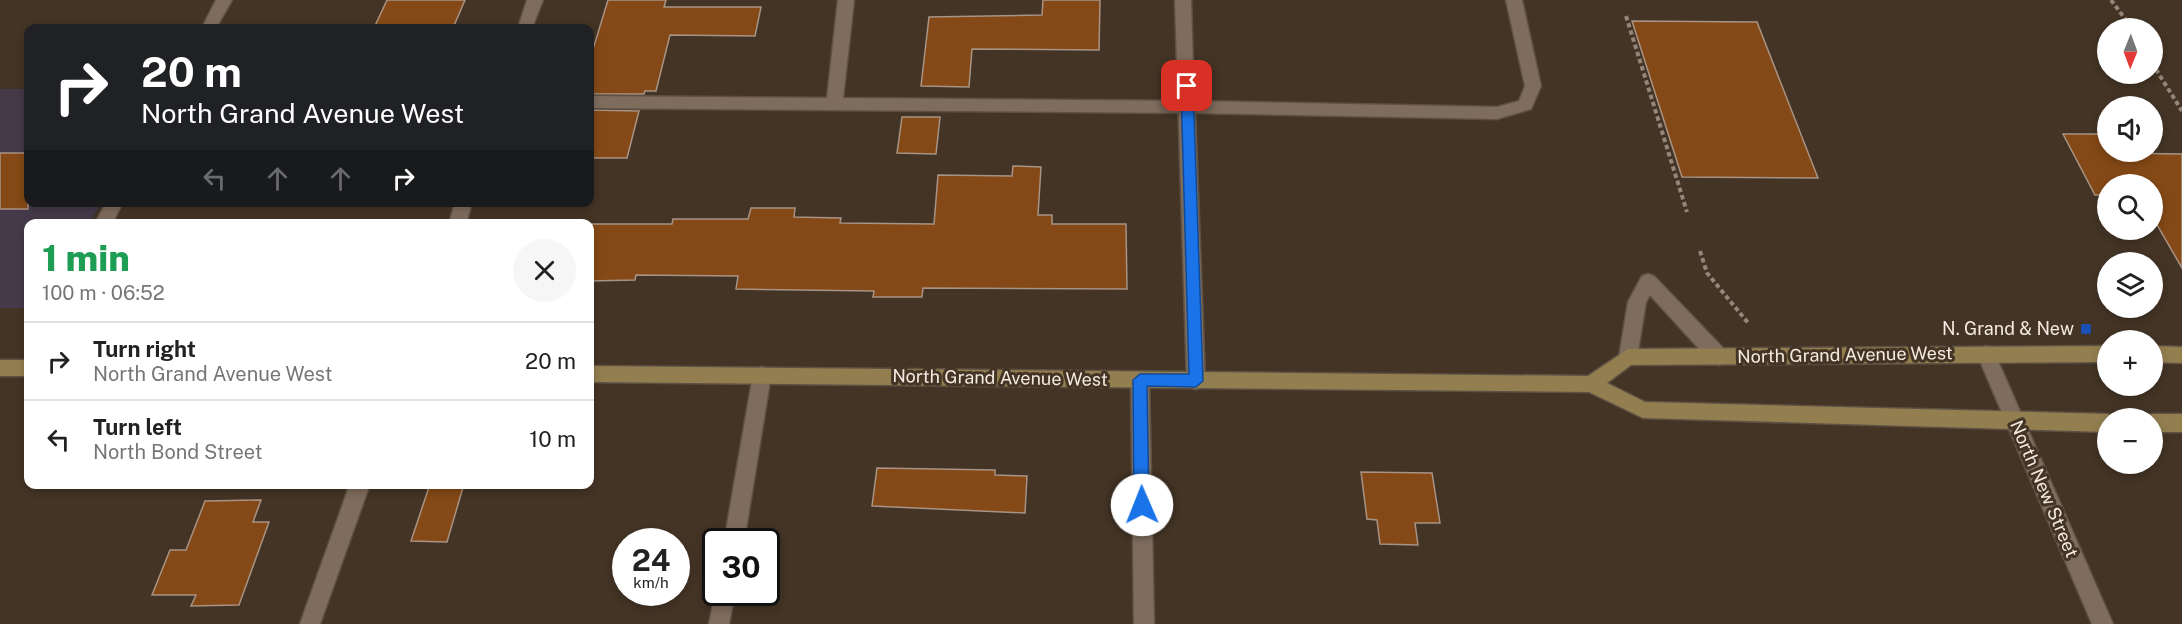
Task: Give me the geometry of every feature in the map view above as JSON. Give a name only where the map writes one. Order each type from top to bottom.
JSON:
[{"type":"main road","name":"North Grand Avenue West","points":[[1628,357],[2097,354]]},
{"type":"main road","points":[[2163,354],[2182,355]]},
{"type":"main road","points":[[1590,384],[1628,357]]},
{"type":"main road","points":[[0,368],[24,366]]},
{"type":"main road","name":"North Grand Avenue West","points":[[594,374],[1590,384],[1643,410],[2097,423]]},
{"type":"main road","points":[[2163,423],[2182,423]]},
{"type":"street","points":[[211,24],[224,0]]},
{"type":"street","points":[[526,24],[535,0]]},
{"type":"street","points":[[834,105],[846,0]]},
{"type":"street","points":[[1183,0],[1196,381]]},
{"type":"street","points":[[594,102],[1497,113],[1513,111],[1525,105],[1533,86],[1514,0]]},
{"type":"street","points":[[1628,357],[1637,302],[1648,281],[1719,357]]},
{"type":"street","name":"North New Street","points":[[1986,354],[2103,624]]},
{"type":"street","points":[[736,528],[762,375]]},
{"type":"street","points":[[1140,380],[1144,624]]},
{"type":"street","points":[[310,624],[358,489]]},
{"type":"street","points":[[719,624],[722,606]]},
{"type":"path","points":[[2111,0],[2124,18]]},
{"type":"path","points":[[1626,16],[1687,212]]},
{"type":"path","points":[[2163,81],[2182,111]]},
{"type":"path","points":[[1700,251],[1707,273],[1749,324]]},
{"type":"shaded area","points":[[0,89],[24,89],[24,207],[99,207],[92,219],[24,219],[24,308],[0,308]]},
{"type":"building","points":[[387,0],[465,0],[455,24],[376,24]]},
{"type":"building","points":[[608,0],[666,0],[664,7],[761,7],[755,36],[670,35],[656,91],[645,91],[644,94],[594,94],[594,46]]},
{"type":"building","points":[[1043,0],[1100,0],[1099,50],[972,49],[969,87],[921,86],[929,17],[1042,15]]},
{"type":"building","points":[[1632,21],[1757,22],[1818,178],[1682,177]]},
{"type":"building","points":[[594,110],[639,111],[627,158],[594,158]]},
{"type":"building","points":[[902,117],[940,117],[936,154],[897,153]]},
{"type":"building","points":[[2063,134],[2097,134],[2097,162],[2163,162],[2163,154],[2182,154],[2182,268],[2163,235],[2163,174],[2097,174],[2097,195]]},
{"type":"building","points":[[0,153],[24,153],[24,207],[28,209],[0,209]]},
{"type":"building","points":[[1013,166],[1041,167],[1038,215],[1052,215],[1052,224],[1126,224],[1127,289],[923,288],[922,297],[873,297],[874,291],[736,289],[738,276],[636,275],[635,280],[594,281],[594,224],[672,224],[673,219],[748,219],[751,208],[795,208],[794,217],[841,218],[840,223],[934,224],[938,175],[1012,176]]},
{"type":"building","points":[[877,468],[995,470],[995,475],[1027,476],[1025,513],[872,506]]},
{"type":"building","points":[[1361,472],[1432,473],[1440,523],[1415,523],[1418,545],[1380,544],[1377,520],[1367,519]]},
{"type":"building","points":[[428,489],[463,489],[447,542],[411,541]]},
{"type":"building","points":[[261,500],[253,522],[269,522],[239,605],[191,606],[196,595],[152,595],[170,550],[186,550],[205,501]]},
{"type":"place","name":"N. Grand & New","points":[[2086,329]]},
{"type":"route","points":[[1142,505],[1140,380],[1196,381],[1187,86]]}]
